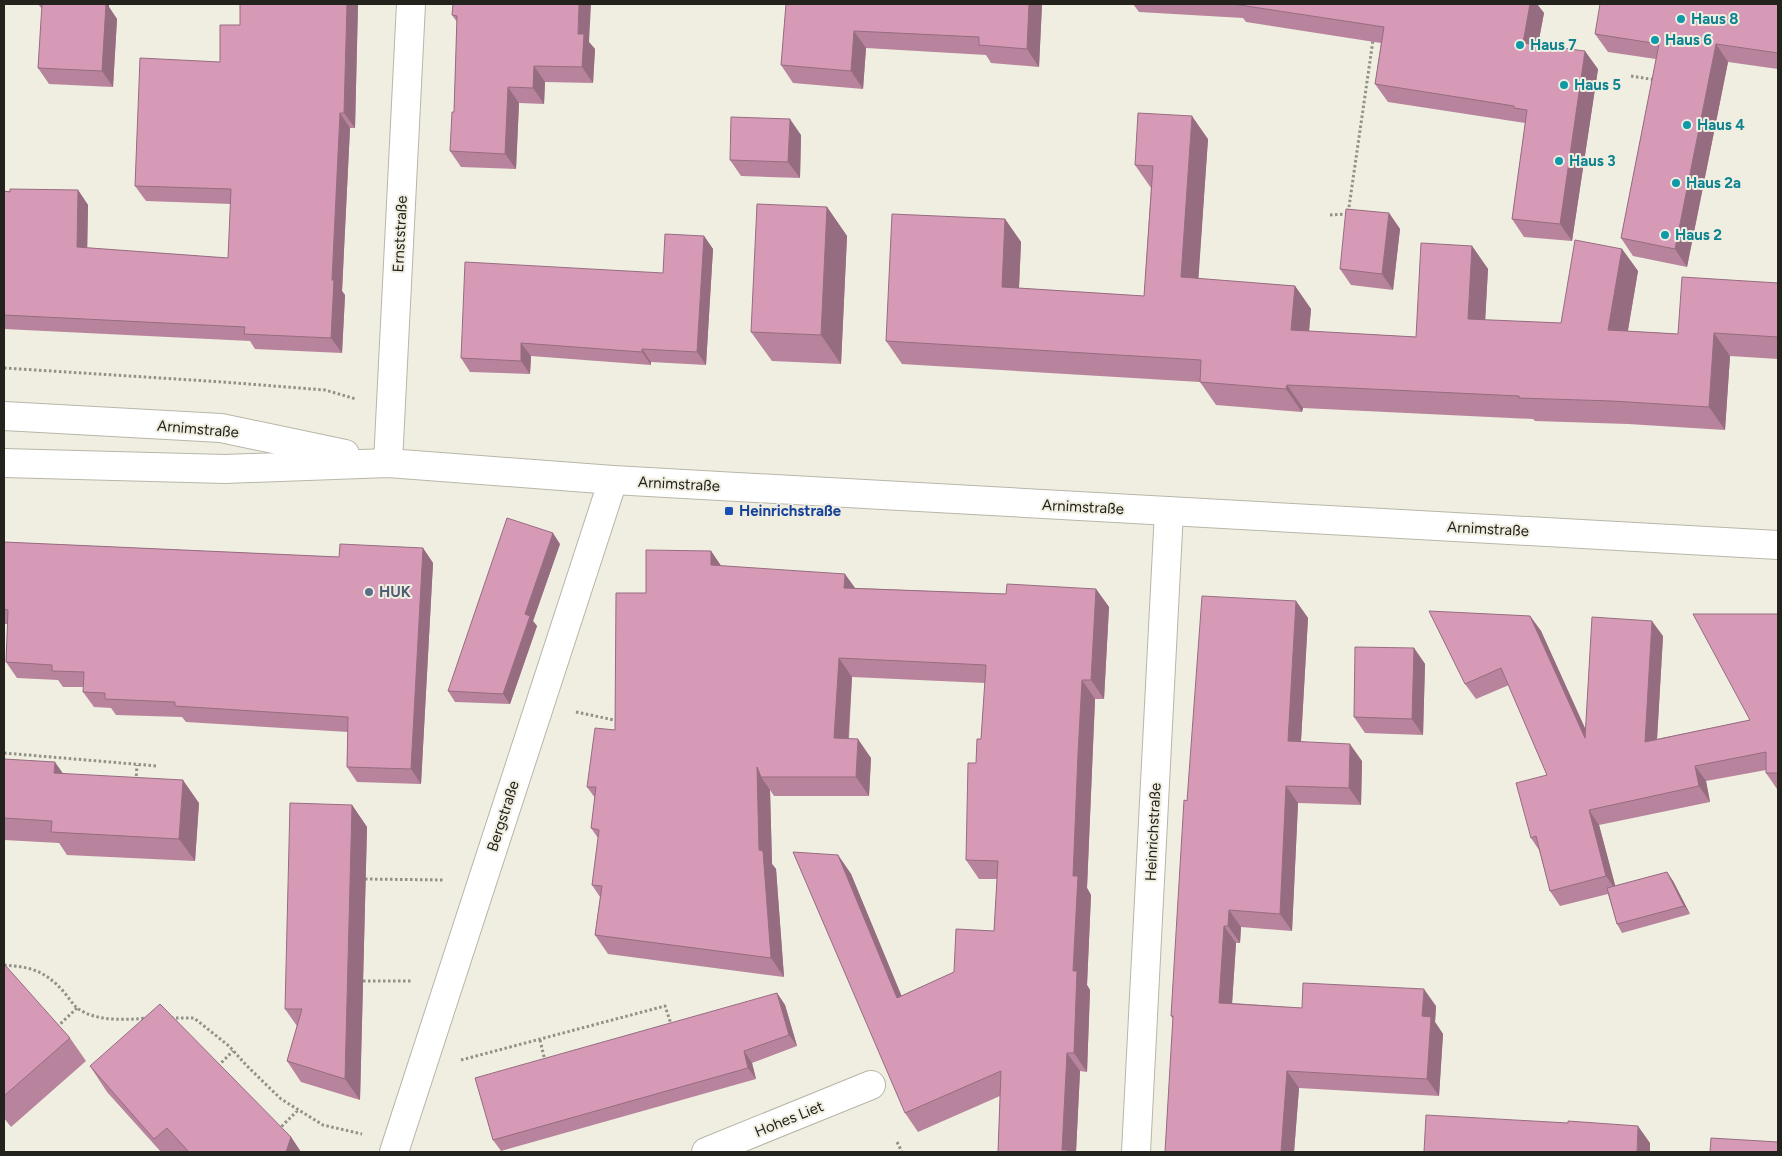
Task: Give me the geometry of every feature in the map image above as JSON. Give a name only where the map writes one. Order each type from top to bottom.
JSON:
[{"type":"main road","name":"Ernststraße","points":[[388,463],[411,4]]},
{"type":"main road","name":"Arnimstraße","points":[[4,416],[221,428],[388,463]]},
{"type":"main road","name":"Arnimstraße","points":[[4,464],[225,469],[388,463],[613,480],[1778,545]]},
{"type":"main road","name":"Bergstraße","points":[[394,1152],[613,480]]},
{"type":"main road","name":"Heinrichstraße","points":[[1136,1152],[1169,511]]},
{"type":"main road","name":"Hohes Liet","points":[[706,1152],[871,1085]]},
{"type":"path","points":[[1330,215],[1348,214],[1374,32]]},
{"type":"path","points":[[1631,76],[1660,80]]},
{"type":"path","points":[[4,368],[324,390],[391,410]]},
{"type":"path","points":[[568,710],[626,722]]},
{"type":"path","points":[[4,754],[157,766]]},
{"type":"path","points":[[15,764],[16,754]]},
{"type":"path","points":[[136,782],[137,765]]},
{"type":"path","points":[[365,879],[448,880]]},
{"type":"path","points":[[4,965],[26,966],[46,975],[77,1008],[102,1019],[156,1018]]},
{"type":"path","points":[[363,981],[415,981]]},
{"type":"path","points":[[459,1061],[666,1006],[673,1028]]},
{"type":"path","points":[[56,1027],[77,1008]]},
{"type":"path","points":[[166,1018],[194,1018],[233,1051],[281,1098],[323,1125],[365,1134]]},
{"type":"path","points":[[540,1040],[545,1064]]},
{"type":"path","points":[[218,1066],[233,1051]]},
{"type":"path","points":[[277,1130],[299,1109]]},
{"type":"path","points":[[897,1142],[902,1152]]},
{"type":"building","points":[[42,4],[106,4],[102,71],[38,68]]},
{"type":"building","points":[[240,4],[347,4],[344,113],[340,113],[331,338],[244,334],[245,327],[4,315],[4,191],[10,192],[10,189],[78,190],[77,247],[228,258],[231,189],[135,186],[140,58],[220,62],[220,25],[240,25]]},
{"type":"building","points":[[453,4],[579,4],[578,34],[584,34],[582,67],[534,66],[533,88],[508,87],[505,154],[450,151],[452,112],[454,112],[457,16],[452,15]]},
{"type":"building","points":[[786,4],[1029,4],[1027,49],[979,45],[979,37],[854,31],[851,71],[781,65]]},
{"type":"building","points":[[1233,4],[1530,4],[1523,43],[1585,51],[1560,224],[1512,219],[1527,110],[1514,108],[1514,106],[1375,84],[1384,27]]},
{"type":"building","points":[[1600,4],[1778,4],[1778,53],[1716,44],[1675,249],[1621,238],[1659,44],[1595,34]]},
{"type":"building","points":[[1138,113],[1192,116],[1181,277],[1295,286],[1291,330],[1416,337],[1421,243],[1472,246],[1468,319],[1561,323],[1575,240],[1622,249],[1608,330],[1678,334],[1682,277],[1778,283],[1778,337],[1714,333],[1709,407],[1287,385],[1286,389],[1200,382],[1201,360],[886,341],[892,214],[1005,219],[1002,287],[1144,296],[1153,166],[1135,165]]},
{"type":"building","points":[[731,117],[790,119],[788,162],[730,160]]},
{"type":"building","points":[[757,204],[827,207],[821,335],[751,332]]},
{"type":"building","points":[[1346,209],[1389,213],[1382,274],[1340,269]]},
{"type":"building","points":[[665,234],[704,236],[697,352],[642,349],[642,352],[521,343],[521,361],[461,358],[465,262],[663,273]]},
{"type":"building","points":[[507,518],[553,533],[525,614],[530,616],[503,694],[448,691]]},
{"type":"building","points":[[4,542],[339,557],[340,544],[423,548],[411,769],[347,767],[348,717],[175,706],[175,702],[105,699],[105,693],[83,692],[84,672],[52,671],[52,665],[6,662],[8,610],[4,609]]},
{"type":"building","points":[[646,550],[711,551],[711,565],[845,574],[844,588],[1006,594],[1007,584],[1096,589],[1091,680],[1082,680],[1078,754],[1073,876],[1078,876],[1073,971],[1077,971],[1074,1053],[1067,1053],[1062,1150],[1067,1150],[1067,1152],[998,1152],[1001,1071],[905,1113],[793,852],[838,855],[897,998],[954,972],[956,929],[994,931],[998,861],[966,860],[968,763],[976,763],[977,739],[981,739],[986,665],[839,658],[834,738],[858,739],[856,777],[761,777],[757,767],[759,850],[763,851],[771,958],[595,935],[602,886],[592,885],[599,830],[591,828],[596,787],[587,787],[595,728],[615,730],[616,593],[646,593]]},
{"type":"building","points":[[1202,596],[1296,601],[1288,741],[1350,744],[1349,788],[1286,786],[1280,914],[1229,910],[1228,926],[1224,926],[1219,1003],[1302,1008],[1303,983],[1424,989],[1422,1016],[1431,1017],[1427,1079],[1287,1071],[1281,1152],[1165,1152],[1184,800],[1187,801]]},
{"type":"building","points":[[1429,611],[1530,616],[1585,738],[1592,617],[1652,621],[1645,742],[1750,720],[1693,614],[1778,614],[1778,773],[1766,773],[1766,752],[1695,766],[1699,786],[1589,810],[1606,876],[1550,891],[1536,836],[1531,838],[1516,783],[1547,775],[1501,668],[1465,684]]},
{"type":"building","points":[[1355,647],[1414,648],[1412,719],[1354,717]]},
{"type":"building","points":[[4,759],[55,762],[54,773],[183,780],[179,839],[51,832],[52,821],[4,818]]},
{"type":"building","points":[[290,803],[352,805],[345,1079],[287,1061],[302,1009],[285,1009]]},
{"type":"building","points":[[1667,872],[1684,906],[1617,924],[1607,888]]},
{"type":"building","points":[[5,965],[70,1038],[4,1096],[4,967]]},
{"type":"building","points":[[777,993],[789,1035],[744,1051],[748,1068],[493,1140],[475,1078]]},
{"type":"building","points":[[160,1004],[291,1137],[286,1152],[189,1152],[167,1128],[154,1139],[90,1066]]},
{"type":"building","points":[[1426,1115],[1638,1126],[1637,1152],[1424,1152]]},
{"type":"building","points":[[1711,1138],[1778,1142],[1778,1152],[1710,1152]]},
{"type":"place","name":"Haus 8","points":[[1681,19]]},
{"type":"place","name":"Haus 6","points":[[1655,40]]},
{"type":"place","name":"Haus 7","points":[[1520,45]]},
{"type":"place","name":"Haus 5","points":[[1564,85]]},
{"type":"place","name":"Haus 4","points":[[1687,125]]},
{"type":"place","name":"Haus 3","points":[[1559,161]]},
{"type":"place","name":"Haus 2a","points":[[1676,183]]},
{"type":"place","name":"Haus 2","points":[[1665,235]]},
{"type":"place","name":"Heinrichstraße","points":[[729,511]]},
{"type":"place","name":"HUK","points":[[369,592]]}]
